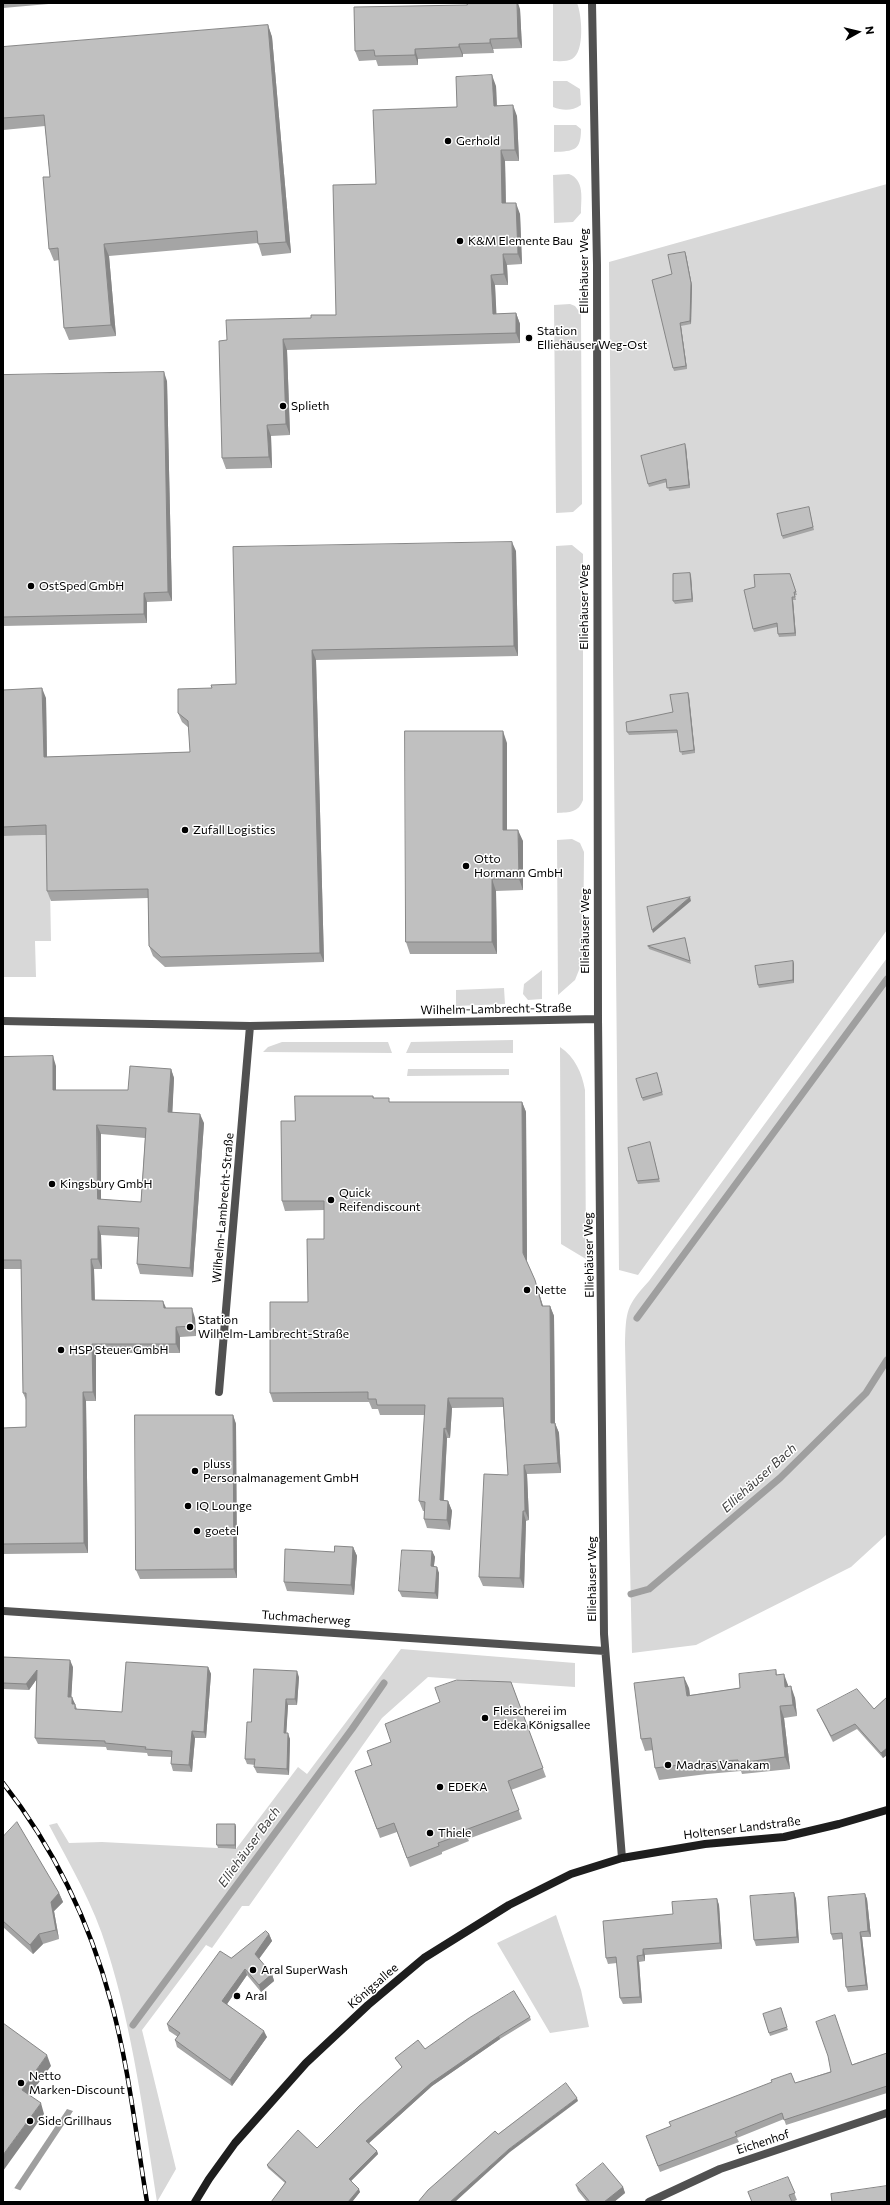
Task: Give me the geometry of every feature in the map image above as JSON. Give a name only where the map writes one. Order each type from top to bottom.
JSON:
[{"type":"street","name":"Elliehäuser Weg","points":[[592,3],[597,265],[598,1019],[605,1651],[622,1858]]},
{"type":"street","name":"Wilhelm-Lambrecht-Straße","points":[[3,1021],[250,1026],[598,1019]]},
{"type":"street","name":"Wilhelm-Lambrecht-Straße","points":[[219,1392],[250,1026]]},
{"type":"street","name":"Tuchmacherweg","points":[[4,1611],[605,1651]]},
{"type":"street","name":"Holtenser Landstraße","points":[[622,1858],[705,1844],[784,1837],[839,1824],[887,1810]]},
{"type":"street","name":"Königsallee","points":[[195,2202],[209,2179],[235,2143],[306,2063],[368,2005],[424,1958],[509,1905],[571,1874],[622,1858]]},
{"type":"street","name":"Eichenhof","points":[[649,2202],[720,2169],[887,2113]]},
{"type":"shaded area","points":[[553,3],[577,3],[579,9],[581,41],[576,55],[570,60],[553,61]]},
{"type":"shaded area","points":[[553,81],[567,81],[580,89],[581,105],[567,110],[553,107]]},
{"type":"shaded area","points":[[554,125],[576,125],[581,129],[580,142],[578,146],[567,151],[554,152]]},
{"type":"shaded area","points":[[569,174],[578,181],[580,185],[581,213],[573,222],[554,223],[553,175]]},
{"type":"shaded area","points":[[887,184],[887,930],[638,1275],[619,1270],[609,262]]},
{"type":"shaded area","points":[[570,304],[575,306],[581,314],[582,504],[573,512],[556,513],[554,305]]},
{"type":"shaded area","points":[[572,545],[583,554],[583,800],[576,810],[557,813],[556,546]]},
{"type":"shaded area","points":[[49,835],[51,941],[35,941],[36,977],[3,977],[3,836]]},
{"type":"shaded area","points":[[572,839],[580,843],[584,852],[583,960],[575,980],[558,995],[557,840]]},
{"type":"shaded area","points":[[887,958],[887,1534],[851,1567],[696,1645],[632,1653],[625,1344],[626,1324],[629,1310],[636,1297]]},
{"type":"shaded area","points":[[542,970],[542,999],[528,1000],[523,994],[524,984]]},
{"type":"shaded area","points":[[504,988],[505,1004],[456,1006],[456,990]]},
{"type":"shaded area","points":[[513,1040],[513,1053],[406,1053],[411,1042]]},
{"type":"shaded area","points":[[282,1042],[388,1042],[392,1053],[263,1052],[268,1047]]},
{"type":"shaded area","points":[[560,1047],[570,1056],[577,1066],[585,1090],[586,1259],[561,1244]]},
{"type":"shaded area","points":[[408,1069],[509,1069],[509,1075],[407,1076]]},
{"type":"shaded area","points":[[401,1649],[575,1663],[575,1687],[428,1677],[382,1718],[249,1906],[242,1906],[212,1948],[206,1945],[142,2030],[176,2169],[157,2202],[137,2074],[116,1980],[102,1933],[81,1886],[49,1825],[57,1823],[69,1843],[102,1842],[236,1849],[298,1767],[307,1774]]},
{"type":"shaded area","points":[[556,1915],[581,1990],[589,2027],[550,2033],[497,1943]]},
{"type":"shaded area","points":[[67,2109],[73,2111],[20,2191],[11,2202],[5,2202]]},
{"type":"pier","points":[[14,2188],[22,2191],[14,2202],[3,2202]]},
{"type":"building","points":[[467,3],[517,3],[518,38],[490,39],[490,43],[459,44],[459,47],[415,49],[415,55],[375,56],[374,50],[355,51],[354,7],[467,5]]},
{"type":"building","points":[[268,25],[286,242],[258,244],[257,231],[104,244],[111,325],[64,328],[58,248],[49,249],[43,177],[50,177],[44,115],[3,118],[3,47]]},
{"type":"building","points":[[492,75],[494,106],[513,105],[515,150],[501,150],[502,203],[516,203],[518,254],[503,254],[504,274],[491,275],[493,314],[516,313],[516,333],[283,339],[286,424],[267,425],[269,457],[222,458],[219,341],[227,340],[226,320],[311,318],[311,315],[336,315],[333,185],[376,184],[373,110],[457,107],[456,77]]},
{"type":"building","points":[[685,252],[691,283],[690,321],[680,323],[686,366],[673,368],[652,280],[672,274],[668,255]]},
{"type":"building","points":[[164,372],[168,592],[144,593],[144,614],[3,617],[3,375]]},
{"type":"building","points":[[685,444],[689,485],[667,488],[666,479],[648,484],[641,456]]},
{"type":"building","points":[[809,507],[813,527],[782,536],[777,514]]},
{"type":"building","points":[[512,542],[514,646],[312,650],[320,953],[161,957],[149,946],[148,889],[47,891],[46,825],[3,827],[3,690],[42,688],[44,757],[190,752],[188,721],[178,713],[178,689],[212,688],[211,685],[236,684],[233,547]]},
{"type":"building","points":[[690,573],[692,599],[673,601],[673,574]]},
{"type":"building","points":[[790,574],[796,592],[794,592],[795,597],[792,597],[795,633],[778,634],[777,623],[753,629],[744,590],[755,587],[754,575]]},
{"type":"building","points":[[688,693],[694,750],[680,752],[677,730],[627,732],[626,722],[673,712],[670,695]]},
{"type":"building","name":"Otto Hormann GmbH","points":[[405,731],[503,731],[503,830],[518,830],[519,879],[492,879],[492,942],[406,942]]},
{"type":"building","points":[[690,897],[652,930],[647,907]]},
{"type":"building","points":[[685,938],[690,961],[648,946]]},
{"type":"building","points":[[793,961],[793,980],[758,985],[755,966]]},
{"type":"building","points":[[53,1056],[53,1090],[128,1090],[130,1066],[171,1069],[168,1112],[200,1114],[190,1268],[137,1264],[139,1228],[98,1226],[98,1259],[91,1259],[92,1300],[163,1301],[164,1308],[192,1308],[193,1326],[176,1327],[176,1344],[92,1344],[93,1392],[83,1392],[84,1543],[3,1544],[3,1428],[26,1427],[26,1393],[23,1393],[21,1260],[3,1260],[3,1057]],"holes":[[[97,1125],[146,1128],[141,1202],[98,1199]]]},
{"type":"building","points":[[657,1073],[662,1092],[642,1098],[636,1079]]},
{"type":"building","points":[[295,1096],[373,1096],[373,1098],[389,1098],[389,1102],[522,1102],[523,1253],[535,1280],[542,1306],[550,1306],[551,1423],[555,1423],[558,1463],[524,1465],[525,1511],[523,1511],[520,1578],[479,1577],[484,1474],[508,1475],[503,1398],[448,1398],[446,1429],[444,1428],[440,1500],[448,1501],[447,1520],[424,1519],[425,1502],[419,1501],[425,1405],[377,1405],[376,1399],[368,1399],[368,1392],[270,1393],[270,1302],[308,1302],[307,1239],[324,1239],[324,1201],[282,1201],[281,1121],[295,1121]]},
{"type":"building","points":[[650,1142],[659,1179],[637,1181],[628,1148]]},
{"type":"building","name":"IQ Lounge","points":[[135,1415],[233,1415],[234,1569],[136,1570]]},
{"type":"building","points":[[335,1546],[353,1547],[351,1585],[284,1582],[285,1549],[334,1552]]},
{"type":"building","points":[[402,1550],[432,1551],[431,1566],[437,1567],[435,1593],[399,1591]]},
{"type":"building","points":[[3,1657],[70,1660],[68,1697],[72,1697],[72,1704],[75,1704],[75,1709],[122,1712],[126,1662],[208,1667],[204,1732],[192,1731],[189,1765],[171,1764],[172,1751],[145,1749],[146,1747],[105,1743],[105,1741],[35,1738],[37,1670],[26,1684],[3,1683]]},
{"type":"building","points":[[254,1669],[297,1671],[295,1699],[286,1699],[284,1733],[288,1733],[287,1769],[254,1767],[255,1759],[245,1759],[247,1722],[251,1722]]},
{"type":"building","points":[[776,1670],[776,1675],[784,1674],[785,1687],[791,1686],[793,1705],[780,1706],[785,1757],[738,1763],[738,1760],[703,1762],[655,1768],[651,1738],[641,1739],[634,1683],[684,1677],[687,1696],[740,1688],[739,1674]]},
{"type":"building","name":"EDEKA","points":[[457,1680],[511,1682],[543,1768],[508,1781],[519,1810],[465,1830],[466,1833],[438,1843],[439,1846],[407,1858],[394,1823],[377,1829],[355,1771],[372,1765],[367,1751],[391,1742],[385,1724],[440,1702],[435,1688]]},
{"type":"building","points":[[857,1689],[874,1709],[887,1697],[887,1748],[881,1753],[855,1724],[831,1736],[817,1710]]},
{"type":"building","points":[[17,1822],[59,1893],[51,1902],[56,1930],[39,1934],[30,1945],[3,1921],[3,1837]]},
{"type":"building","points":[[217,1824],[235,1824],[235,1845],[217,1845]]},
{"type":"building","points":[[794,1893],[797,1937],[754,1940],[750,1896]]},
{"type":"building","points":[[865,1894],[868,1931],[860,1932],[866,1985],[846,1987],[842,1933],[831,1934],[828,1897]]},
{"type":"building","points":[[717,1899],[720,1943],[643,1949],[643,1955],[637,1956],[640,1997],[620,1998],[616,1957],[606,1958],[603,1921],[673,1914],[672,1902]]},
{"type":"building","points":[[266,1931],[269,1934],[255,1954],[272,1974],[259,1985],[245,1969],[222,2001],[264,2031],[230,2080],[175,2040],[180,2033],[167,2024],[220,1951],[231,1958]]},
{"type":"building","points":[[514,1991],[530,2017],[499,2036],[431,2083],[366,2141],[377,2151],[349,2179],[359,2189],[348,2202],[271,2202],[286,2182],[267,2165],[298,2130],[317,2148],[359,2106],[402,2067],[395,2058],[418,2040],[425,2049],[469,2018]]},
{"type":"building","points":[[781,2008],[787,2027],[769,2033],[763,2014]]},
{"type":"building","points":[[835,2015],[852,2065],[887,2053],[887,2086],[784,2120],[782,2113],[735,2132],[737,2136],[658,2166],[646,2136],[671,2126],[669,2122],[772,2082],[771,2080],[791,2073],[795,2083],[831,2072],[828,2056],[816,2022]]},
{"type":"building","name":"Netto Marken-Discount","points":[[3,2023],[47,2055],[22,2090],[41,2103],[3,2155]]},
{"type":"building","points":[[566,2083],[577,2098],[509,2149],[450,2202],[418,2202],[428,2190],[495,2131],[498,2134]]},
{"type":"building","points":[[603,2163],[623,2187],[604,2202],[590,2202],[576,2185]]},
{"type":"building","points":[[788,2177],[795,2193],[789,2195],[792,2202],[752,2202],[748,2192]]},
{"type":"building","points":[[887,2186],[887,2202],[832,2202],[831,2194]]},
{"type":"waterway","points":[[637,1318],[887,979]]},
{"type":"waterway","name":"Elliehäuser Bach","points":[[631,1594],[649,1589],[780,1478],[866,1393],[887,1360]]},
{"type":"waterway","name":"Elliehäuser Bach","points":[[133,2025],[352,1729],[384,1683]]},
{"type":"railway","points":[[3,1783],[21,1808],[54,1860],[81,1915],[102,1973],[123,2051],[147,2202]]},
{"type":"place","name":"Gerhold","points":[[448,141]]},
{"type":"place","name":"K&M Elemente Bau","points":[[460,241]]},
{"type":"place","name":"Station Elliehäuser Weg-Ost","points":[[529,338]]},
{"type":"place","name":"Splieth","points":[[283,406]]},
{"type":"place","name":"OstSped GmbH","points":[[31,586]]},
{"type":"place","name":"Zufall Logistics","points":[[185,830]]},
{"type":"place","name":"Otto Hormann GmbH","points":[[466,866]]},
{"type":"place","name":"Kingsbury GmbH","points":[[52,1184]]},
{"type":"place","name":"Quick Reifendiscount","points":[[331,1200]]},
{"type":"place","name":"Nette","points":[[527,1290]]},
{"type":"place","name":"Station Wilhelm-Lambrecht-Straße","points":[[190,1327]]},
{"type":"place","name":"HSP Steuer GmbH","points":[[61,1350]]},
{"type":"place","name":"pluss Personalmanagement GmbH","points":[[195,1471]]},
{"type":"place","name":"IQ Lounge","points":[[188,1506]]},
{"type":"place","name":"goetel","points":[[197,1531]]},
{"type":"place","name":"Fleischerei im Edeka Königsallee","points":[[485,1718]]},
{"type":"place","name":"Madras Vanakam","points":[[668,1765]]},
{"type":"place","name":"EDEKA","points":[[440,1787]]},
{"type":"place","name":"Thiele","points":[[430,1833]]},
{"type":"place","name":"Aral SuperWash","points":[[253,1970]]},
{"type":"place","name":"Aral","points":[[237,1996]]},
{"type":"place","name":"Netto Marken-Discount","points":[[21,2083]]},
{"type":"place","name":"Side Grillhaus","points":[[30,2121]]}]
